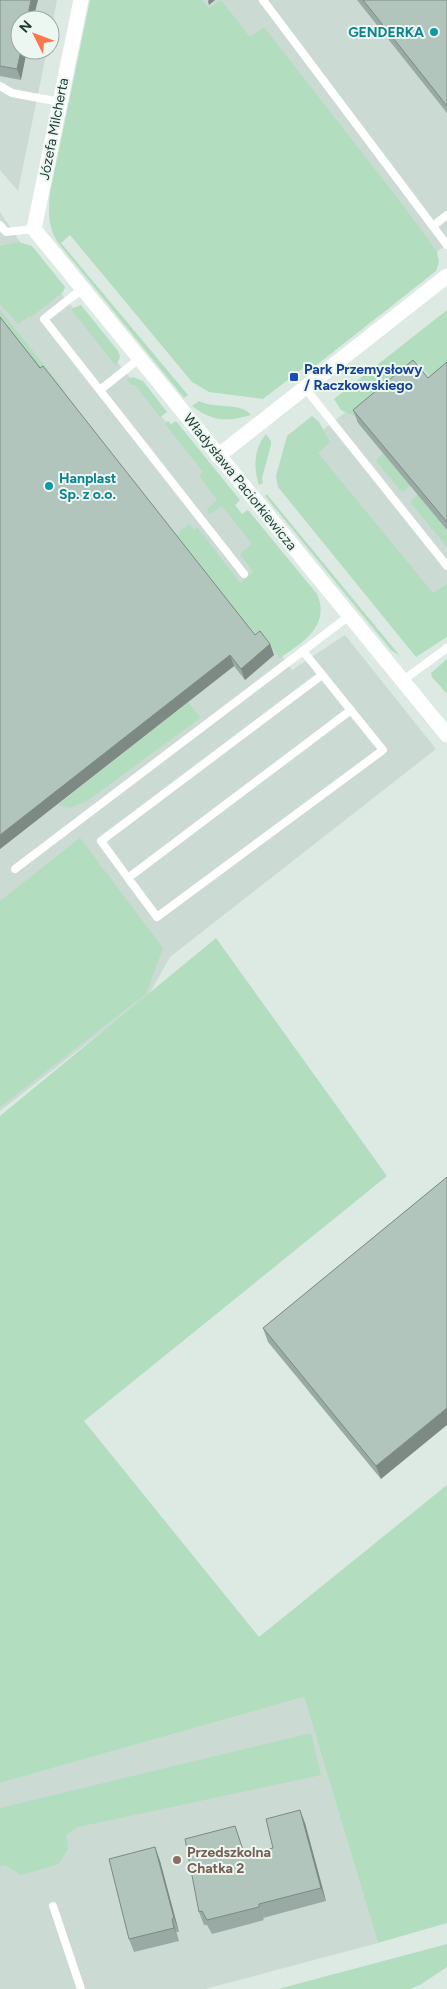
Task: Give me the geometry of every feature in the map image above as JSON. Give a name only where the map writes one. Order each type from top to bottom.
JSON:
[{"type":"street","name":"Józefa Milcherta","points":[[34,229],[81,0]]},
{"type":"street","name":"Władysława Paciorkiewicza","points":[[34,229],[447,735]]},
{"type":"street","points":[[218,456],[447,276]]},
{"type":"lane","points":[[263,0],[447,245]]},
{"type":"lane","points":[[0,86],[12,93],[60,102]]},
{"type":"lane","points":[[433,226],[447,215]]},
{"type":"lane","points":[[0,225],[6,232],[34,229]]},
{"type":"lane","points":[[82,289],[44,319],[244,574]]},
{"type":"lane","points":[[100,390],[140,359]]},
{"type":"lane","points":[[305,388],[447,566]]},
{"type":"lane","points":[[15,869],[349,616]]},
{"type":"lane","points":[[402,681],[447,648]]},
{"type":"lane","points":[[303,651],[383,750],[157,917],[102,841],[322,675]]},
{"type":"lane","points":[[128,878],[351,710]]},
{"type":"lane","points":[[53,1906],[81,1989]]},
{"type":"shaded area","points":[[0,0],[57,0],[55,10],[10,10],[10,60],[45,60],[18,191],[0,170]]},
{"type":"shaded area","points":[[103,0],[447,0],[447,244],[259,392]]},
{"type":"shaded area","name":"Hanplast Sp. z o.o.","points":[[0,212],[24,248],[318,608],[280,653],[292,670],[345,635],[436,749],[170,957],[148,996],[0,1111]]},
{"type":"shaded area","points":[[447,332],[447,630],[310,463],[314,437]]},
{"type":"shaded area","name":"Przedszkolna Chatka 2","points":[[304,1697],[378,1943],[205,1989],[0,1989],[0,1783]]},
{"type":"green space","points":[[90,0],[202,0],[209,8],[221,0],[250,37],[264,27],[402,204],[437,252],[439,262],[436,271],[314,367],[310,363],[263,399],[209,392],[192,382],[70,235],[61,243],[188,395],[184,398],[59,244],[51,226],[49,214],[50,193]]},
{"type":"green space","points":[[18,242],[32,246],[65,287],[63,292],[31,317],[18,324],[0,304],[0,246]]},
{"type":"green space","points":[[81,305],[118,351],[120,357],[116,366],[71,309]]},
{"type":"green space","points":[[0,310],[65,391],[66,398],[0,322]]},
{"type":"green space","points":[[447,310],[447,368],[431,377],[419,362],[354,416],[341,410],[334,399]]},
{"type":"green space","points":[[133,377],[143,381],[167,412],[160,417],[135,385],[131,385],[127,379]]},
{"type":"green space","points":[[199,401],[212,405],[241,408],[251,415],[235,419],[214,418],[192,406]]},
{"type":"green space","points":[[312,416],[319,422],[330,442],[318,453],[433,593],[447,584],[447,637],[416,657],[278,487],[276,476],[287,436]]},
{"type":"green space","points":[[168,421],[171,424],[176,421],[240,500],[235,505],[242,514],[248,510],[317,594],[320,615],[317,624],[305,640],[280,658],[264,638],[257,643],[177,537],[180,531],[189,524],[194,530],[197,527],[240,583],[253,572],[240,554],[252,544],[222,506],[210,514],[207,509],[217,500],[199,476],[203,472],[165,424]]},
{"type":"green space","points":[[266,434],[271,441],[271,445],[262,478],[263,483],[259,485],[255,465],[259,445]]},
{"type":"green space","points":[[383,454],[411,485],[404,491],[401,491],[377,462],[377,459]]},
{"type":"green space","points":[[267,494],[400,656],[391,650],[265,496]]},
{"type":"green space","points":[[418,494],[447,529],[447,547],[411,503]]},
{"type":"green space","points":[[447,659],[447,694],[432,677],[431,673]]},
{"type":"green space","points":[[188,702],[200,718],[87,801],[70,808],[58,805]]},
{"type":"green space","points":[[80,838],[163,948],[146,994],[0,1107],[0,901]]},
{"type":"green space","points":[[216,938],[387,1176],[84,1421],[259,1637],[447,1485],[447,1923],[378,1943],[304,1697],[0,1783],[0,1116]]},
{"type":"green space","points":[[311,1733],[321,1775],[78,1827],[66,1835],[68,1849],[59,1864],[21,1875],[5,1865],[0,1866],[0,1808]]},
{"type":"green space","points":[[447,1944],[447,1967],[420,1985],[410,1989],[278,1989]]},
{"type":"building","points":[[0,0],[31,0],[29,10],[10,10],[10,60],[19,60],[17,69],[0,66]]},
{"type":"building","points":[[363,0],[447,0],[447,106]]},
{"type":"building","points":[[0,317],[40,368],[43,366],[255,635],[260,631],[270,644],[241,669],[230,655],[0,835]]},
{"type":"building","points":[[413,360],[428,378],[447,362],[447,522],[353,410]]},
{"type":"building","points":[[447,1177],[447,1408],[376,1466],[263,1328]]},
{"type":"building","points":[[300,1810],[321,1888],[259,1904],[259,1907],[207,1920],[202,1911],[199,1912],[185,1839],[235,1826],[245,1856],[273,1848],[266,1819]]},
{"type":"building","points":[[155,1847],[174,1918],[172,1919],[174,1928],[129,1939],[109,1859]]},
{"type":"place","name":"GENDERKA","points":[[434,32]]},
{"type":"place","name":"Park Przemysłowy / Raczkowskiego","points":[[294,377]]},
{"type":"place","name":"Hanplast Sp. z o.o.","points":[[49,486]]},
{"type":"place","name":"Przedszkolna Chatka 2","points":[[177,1860]]}]
